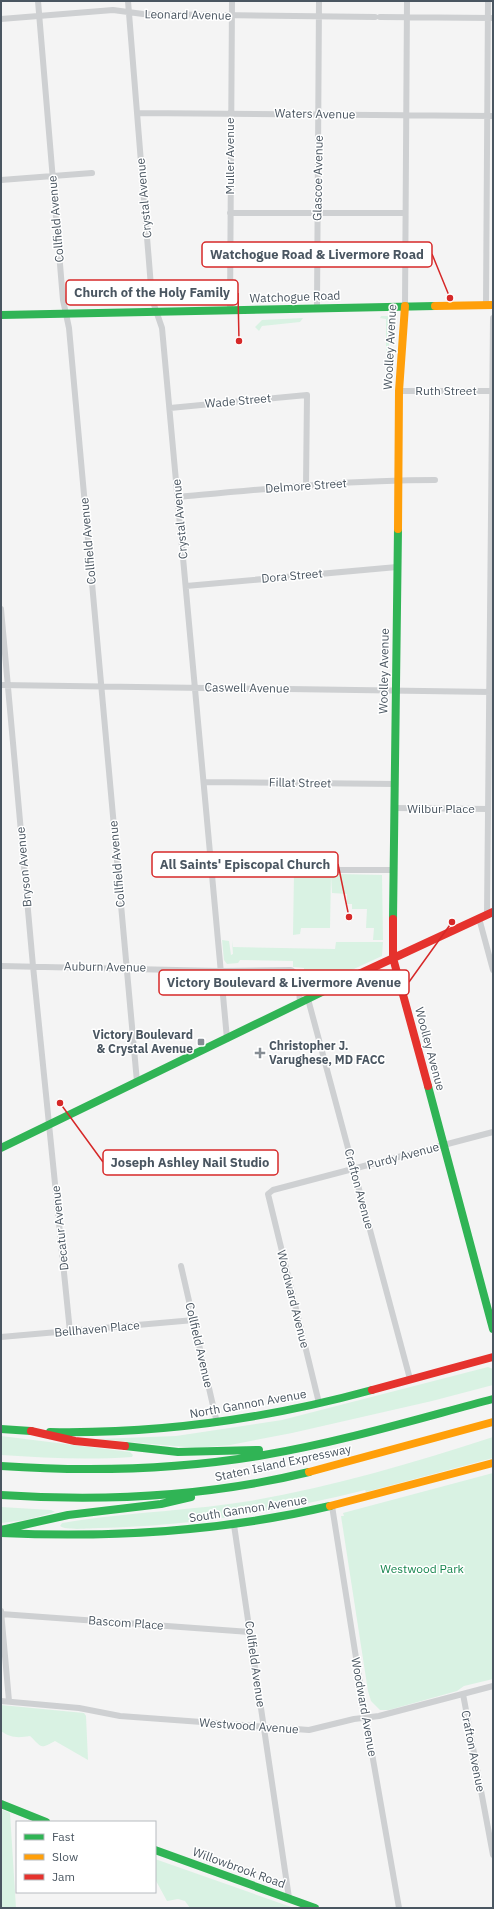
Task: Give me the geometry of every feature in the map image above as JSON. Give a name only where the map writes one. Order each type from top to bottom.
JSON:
[{"type":"main road","name":"Watchogue Road","points":[[1,315],[157,313],[318,307],[489,305]]},
{"type":"main road","name":"Woolley Avenue","points":[[405,306],[399,391],[393,958],[493,1329]]},
{"type":"main road","points":[[1,1148],[393,958],[490,913]]},
{"type":"main road","name":"North Gannon Avenue","points":[[1,1429],[81,1433],[138,1431],[217,1423],[319,1404],[493,1357]]},
{"type":"main road","name":"Staten Island Expressway","points":[[1,1466],[66,1470],[158,1468],[222,1462],[289,1450],[493,1399]]},
{"type":"main road","name":"Staten Island Expressway","points":[[1,1495],[52,1498],[113,1498],[206,1492],[257,1484],[313,1471],[493,1422]]},
{"type":"main road","points":[[31,1431],[75,1441],[178,1452],[289,1450]]},
{"type":"main road","name":"South Gannon Avenue","points":[[1,1531],[60,1535],[123,1535],[185,1531],[234,1525],[332,1506],[493,1463]]},
{"type":"main road","points":[[1,1531],[21,1524],[86,1513],[177,1502],[206,1492]]},
{"type":"main road","points":[[1,1804],[37,1820]]},
{"type":"main road","name":"Willowbrook Road","points":[[156,1850],[315,1908]]},
{"type":"street","name":"Collfield Avenue","points":[[38,1],[63,300],[69,336],[137,1082]]},
{"type":"street","name":"Crystal Avenue","points":[[128,1],[152,299],[162,328],[227,1039]]},
{"type":"street","name":"Muller Avenue","points":[[230,311],[230,113],[232,1]]},
{"type":"street","name":"Glascoe Avenue","points":[[318,307],[317,213],[319,1]]},
{"type":"street","name":"Woolley Avenue","points":[[405,306],[407,1]]},
{"type":"street","points":[[488,1],[490,18],[489,305]]},
{"type":"street","name":"Leonard Avenue","points":[[1,19],[113,10],[128,12],[232,15],[490,18]]},
{"type":"street","name":"Waters Avenue","points":[[137,113],[490,116]]},
{"type":"street","points":[[1,180],[92,173]]},
{"type":"street","points":[[230,213],[405,213]]},
{"type":"street","points":[[490,913],[488,809],[491,692],[493,318]]},
{"type":"street","name":"Ruth Street","points":[[399,391],[493,391]]},
{"type":"street","name":"Wade Street","points":[[170,408],[307,395],[306,485]]},
{"type":"street","name":"Delmore Street","points":[[178,497],[306,485],[398,480],[435,480]]},
{"type":"street","name":"Dora Street","points":[[186,586],[397,567]]},
{"type":"street","name":"Bryson Avenue","points":[[1,609],[33,966],[50,1125]]},
{"type":"street","name":"Caswell Avenue","points":[[1,685],[491,692]]},
{"type":"street","name":"Fillat Street","points":[[204,782],[395,784]]},
{"type":"street","name":"Wilbur Place","points":[[395,808],[488,809]]},
{"type":"street","points":[[211,870],[394,870]]},
{"type":"street","points":[[479,918],[493,970]]},
{"type":"street","name":"Auburn Avenue","points":[[1,966],[220,971],[291,970],[298,975],[300,1004]]},
{"type":"street","name":"Crafton Avenue","points":[[308,999],[410,1379]]},
{"type":"street","name":"Decatur Avenue","points":[[50,1125],[70,1332]]},
{"type":"street","name":"Purdy Avenue","points":[[268,1194],[273,1190],[493,1132]]},
{"type":"street","name":"Woodward Avenue","points":[[268,1194],[319,1404]]},
{"type":"street","name":"Collfield Avenue","points":[[181,1266],[217,1423]]},
{"type":"street","name":"Bellhaven Place","points":[[1,1337],[194,1320]]},
{"type":"street","name":"Woodward Avenue","points":[[332,1506],[366,1718],[399,1908]]},
{"type":"street","name":"Collfield Avenue","points":[[234,1525],[289,1898]]},
{"type":"street","points":[[1,1612],[9,1701]]},
{"type":"street","name":"Bascom Place","points":[[1,1612],[250,1632]]},
{"type":"street","name":"Westwood Avenue","points":[[1,1701],[79,1708],[120,1716],[309,1730],[379,1716],[493,1686]]},
{"type":"street","name":"Crafton Avenue","points":[[463,1694],[491,1832],[493,1855]]},
{"type":"green space","points":[[381,316],[389,316],[389,373],[386,373],[386,319],[380,318]]},
{"type":"green space","points":[[303,318],[300,322],[262,326],[259,331],[255,327],[262,320]]},
{"type":"green space","points":[[294,873],[382,875],[383,940],[373,940],[374,928],[366,928],[367,909],[352,909],[352,904],[347,904],[347,894],[332,893],[331,875],[330,928],[301,928],[300,934],[293,935]]},
{"type":"green space","points":[[222,940],[229,941],[231,955],[233,954],[232,940],[233,947],[335,949],[336,942],[383,942],[382,956],[306,991],[303,988],[304,968],[293,967],[293,961],[240,960],[238,963],[227,964],[224,960]]},
{"type":"green space","points":[[488,1367],[493,1369],[493,1385],[432,1401],[292,1433],[230,1445],[196,1448],[97,1439],[176,1436],[282,1420]]},
{"type":"green space","points":[[1,1436],[130,1452],[133,1455],[132,1457],[116,1458],[50,1458],[1,1455]]},
{"type":"green space","points":[[493,1437],[493,1458],[366,1492],[365,1490],[299,1505],[200,1521],[133,1527],[85,1529],[63,1528],[60,1526],[62,1523],[81,1520],[250,1501],[311,1489],[372,1474]]},
{"type":"green space","name":"Westwood Park","points":[[493,1473],[493,1679],[464,1686],[457,1691],[389,1710],[380,1710],[371,1701],[368,1691],[341,1516],[344,1516],[343,1513]]},
{"type":"green space","points":[[1,1507],[51,1510],[55,1512],[26,1520],[1,1523]]},
{"type":"green space","points":[[1,1705],[84,1713],[86,1716],[88,1760],[55,1741],[46,1746],[41,1746],[30,1736],[15,1737],[1,1731]]},
{"type":"green space","points":[[1,1809],[10,1813],[16,1908],[1,1908]]},
{"type":"green space","points":[[156,1859],[294,1908],[190,1908],[185,1901],[178,1899],[167,1901],[156,1881]]},
{"type":"traffic: fast","points":[[1,315],[435,306]]},
{"type":"traffic: fast","points":[[393,919],[398,529]]},
{"type":"traffic: fast","points":[[1,1148],[359,974]]},
{"type":"traffic: fast","points":[[428,1086],[493,1329]]},
{"type":"traffic: fast","points":[[50,1432],[132,1430],[212,1423],[292,1409],[372,1390]]},
{"type":"traffic: fast","points":[[1,1466],[100,1469],[165,1467],[231,1460],[322,1444],[493,1399]]},
{"type":"traffic: fast","points":[[1,1429],[31,1431]]},
{"type":"traffic: fast","points":[[125,1446],[178,1452],[259,1450]]},
{"type":"traffic: fast","points":[[1,1495],[79,1498],[156,1496],[233,1487],[309,1472]]},
{"type":"traffic: fast","points":[[1,1530],[68,1515],[161,1504],[191,1497]]},
{"type":"traffic: fast","points":[[1,1533],[84,1535],[166,1531],[248,1522],[330,1506]]},
{"type":"traffic: fast","points":[[1,1804],[44,1821]]},
{"type":"traffic: fast","points":[[156,1850],[315,1908]]},
{"type":"traffic: slow","points":[[435,306],[493,305]]},
{"type":"traffic: slow","points":[[398,529],[399,391],[405,306]]},
{"type":"traffic: slow","points":[[309,1472],[493,1422]]},
{"type":"traffic: slow","points":[[330,1506],[493,1463]]},
{"type":"traffic: jam","points":[[359,974],[493,912]]},
{"type":"traffic: jam","points":[[393,919],[393,958],[428,1086]]},
{"type":"traffic: jam","points":[[372,1390],[493,1357]]},
{"type":"traffic: jam","points":[[31,1431],[75,1441],[125,1446]]},
{"type":"place","name":"Watchogue Road & Livermore Road","points":[[450,298]]},
{"type":"place","name":"Church of the Holy Family","points":[[239,341]]},
{"type":"place","name":"All Saints' Episcopal Church","points":[[349,917]]},
{"type":"place","name":"Victory Boulevard & Livermore Avenue","points":[[452,922]]},
{"type":"place","name":"Victory Boulevard & Crystal Avenue","points":[[201,1042]]},
{"type":"place","name":"Christopher J. Varughese, MD FACC","points":[[260,1053]]},
{"type":"place","name":"Joseph Ashley Nail Studio","points":[[60,1103]]}]
